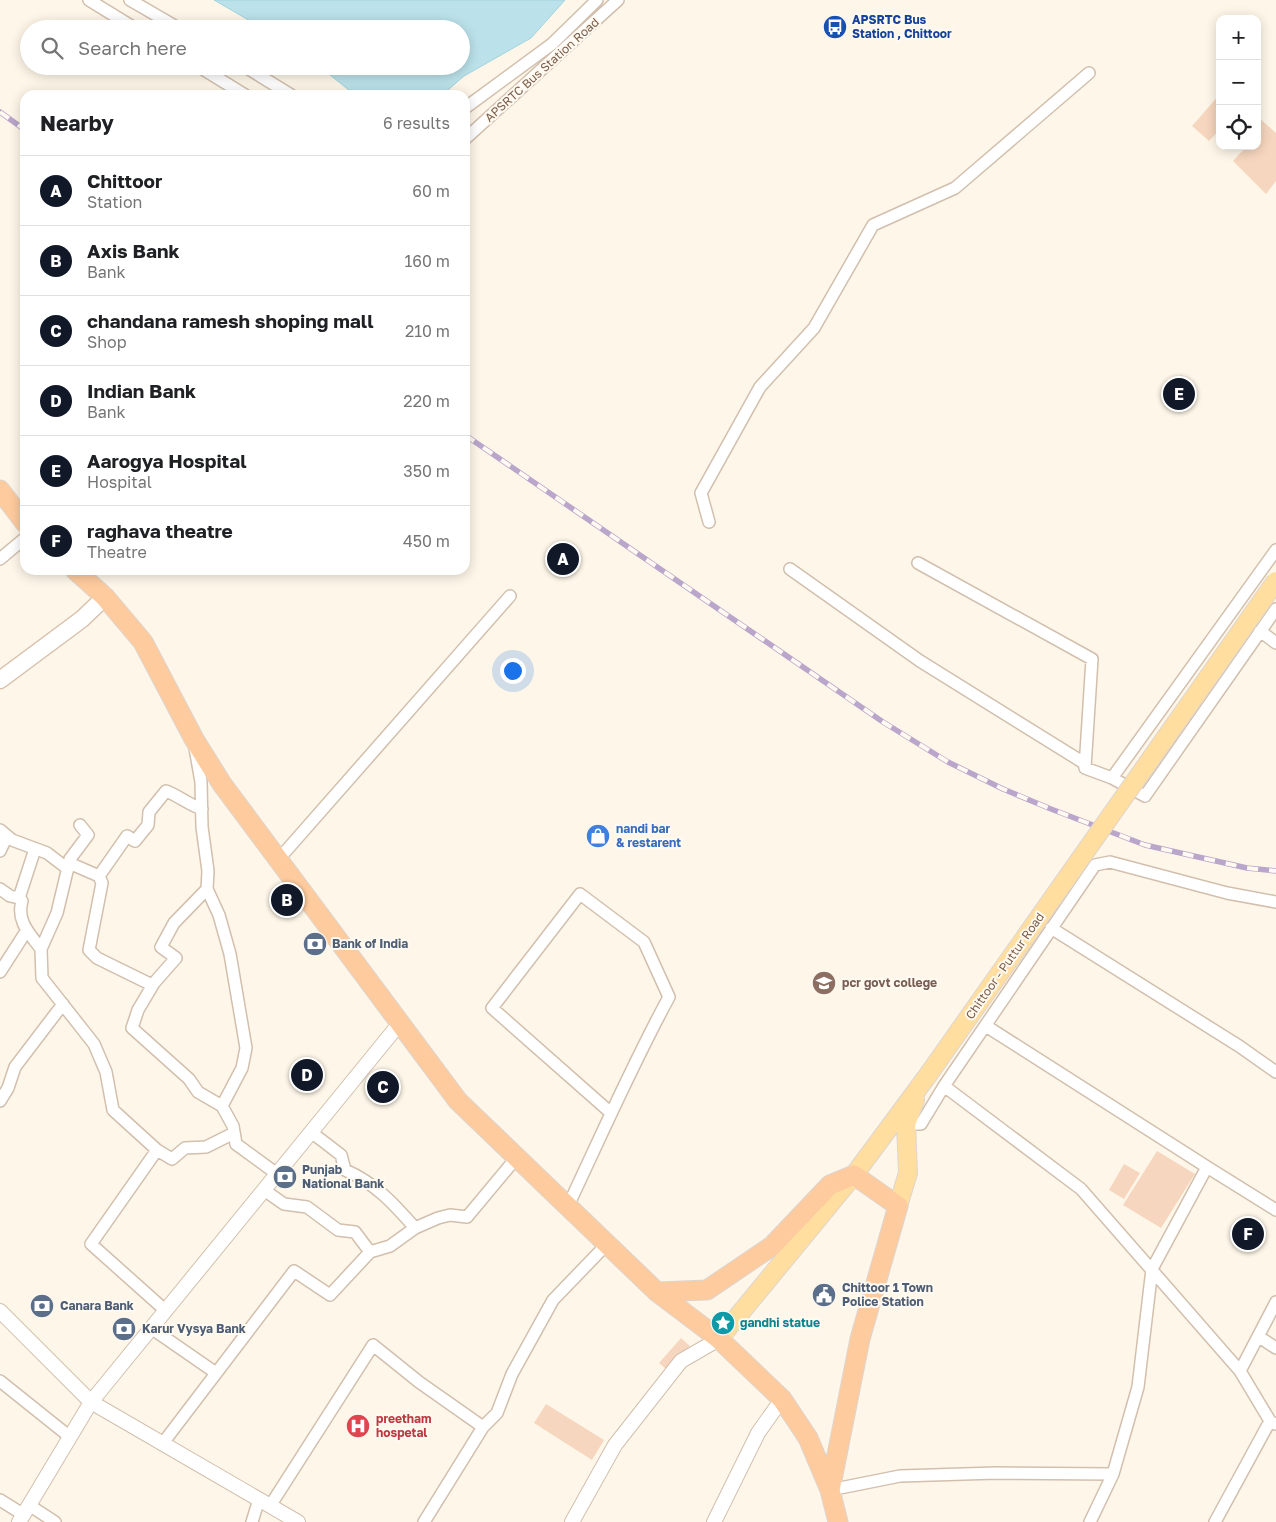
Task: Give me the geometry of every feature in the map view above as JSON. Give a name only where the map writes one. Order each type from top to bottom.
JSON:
[{"type":"highway","points":[[0,490],[20,516]]},
{"type":"highway","points":[[81,575],[105,597],[143,642],[194,739],[222,784],[458,1101],[657,1292],[719,1339],[782,1399],[808,1438],[830,1490],[838,1522]]},
{"type":"highway","points":[[657,1292],[707,1290],[772,1246],[830,1186],[854,1175],[898,1206],[860,1339],[830,1490]]},
{"type":"main road","name":"Chittoor - Puttur Road","points":[[719,1339],[898,1124],[924,1081],[1276,582]]},
{"type":"main road","points":[[0,680],[82,619],[105,597]]},
{"type":"main road","points":[[898,1124],[908,1173],[898,1206]]},
{"type":"street","points":[[89,0],[121,20]]},
{"type":"street","points":[[130,0],[164,20]]},
{"type":"street","name":"APSRTC Bus Station Road","points":[[470,104],[552,44],[596,0]]},
{"type":"street","name":"APSRTC Bus Station Road","points":[[470,134],[618,0]]},
{"type":"street","points":[[709,522],[701,493],[760,387],[814,328],[873,225],[955,188],[1089,73]]},
{"type":"street","points":[[213,75],[237,90]]},
{"type":"street","points":[[259,75],[283,90]]},
{"type":"street","points":[[0,559],[20,542]]},
{"type":"street","points":[[1112,778],[1276,550]]},
{"type":"street","points":[[918,563],[1092,659],[1085,768]]},
{"type":"street","points":[[790,569],[920,661],[1084,763],[1085,768]]},
{"type":"street","points":[[278,860],[510,596]]},
{"type":"street","points":[[1085,768],[1112,778],[1145,796],[1276,609]]},
{"type":"street","points":[[1260,631],[1276,643]]},
{"type":"street","points":[[194,739],[201,782],[208,871],[207,889],[219,915],[230,954],[246,1048],[242,1068],[222,1106]]},
{"type":"street","points":[[99,876],[127,836],[135,841],[148,825],[149,812],[166,791],[182,797],[194,806],[202,809]]},
{"type":"street","points":[[80,825],[88,835],[68,866],[57,912],[42,948],[42,978],[94,1044],[106,1072],[113,1110],[157,1150],[172,1159],[185,1148],[206,1147],[234,1133]]},
{"type":"street","points":[[0,851],[4,833],[47,853],[68,866],[99,876],[102,883],[89,950],[96,958],[152,986]]},
{"type":"street","points":[[35,849],[19,898],[22,902],[20,910],[22,923],[42,948]]},
{"type":"street","points":[[898,1124],[921,1124],[944,1086],[1095,865],[1110,862],[1227,893],[1276,902]]},
{"type":"street","points":[[0,889],[10,896],[19,898]]},
{"type":"street","points":[[207,889],[174,923],[162,947],[176,958],[152,986],[138,1010],[132,1028],[189,1079],[198,1092],[222,1106],[233,1126],[236,1144],[277,1174]]},
{"type":"street","points":[[568,1206],[611,1113],[669,996],[644,942],[580,894],[492,1008],[611,1113]]},
{"type":"street","points":[[1051,928],[1239,1046],[1276,1072]]},
{"type":"street","points":[[0,972],[27,930]]},
{"type":"street","points":[[0,1101],[8,1088],[14,1067],[63,1004]]},
{"type":"street","points":[[24,1514],[92,1402],[400,1023]]},
{"type":"street","points":[[986,1026],[1276,1210]]},
{"type":"street","points":[[944,1086],[1081,1189],[1240,1371],[1273,1423],[1216,1522]]},
{"type":"street","points":[[311,1132],[342,1155],[345,1170],[361,1177],[385,1194],[415,1228]]},
{"type":"street","points":[[157,1150],[91,1244],[166,1311]]},
{"type":"street","points":[[163,1443],[294,1271],[330,1296],[370,1252],[390,1246],[415,1228],[444,1216],[467,1217],[517,1158]]},
{"type":"street","points":[[1090,1522],[1112,1474],[1138,1387],[1152,1269],[1207,1167]]},
{"type":"street","points":[[264,1190],[284,1204],[307,1207],[338,1230],[355,1232],[370,1252]]},
{"type":"street","points":[[424,1522],[484,1427],[497,1413],[512,1374],[553,1300],[608,1244]]},
{"type":"street","points":[[1240,1371],[1259,1338],[1276,1302]]},
{"type":"street","points":[[0,1311],[92,1402],[298,1522]]},
{"type":"street","points":[[151,1328],[216,1373]]},
{"type":"street","points":[[1259,1338],[1276,1348]]},
{"type":"street","points":[[572,1522],[615,1445],[681,1361],[719,1339]]},
{"type":"street","points":[[252,1522],[374,1345],[419,1382],[484,1427]]},
{"type":"street","points":[[0,1381],[70,1437]]},
{"type":"street","points":[[714,1522],[758,1433],[782,1399]]},
{"type":"street","points":[[830,1490],[900,1476],[996,1473],[1112,1474]]},
{"type":"street","points":[[0,1500],[24,1514],[55,1522]]},
{"type":"water","points":[[214,0],[565,0],[531,38],[470,73],[470,20],[248,20]]},
{"type":"water","points":[[330,75],[466,75],[448,90],[349,90]]},
{"type":"building","points":[[1216,99],[1216,133],[1209,141],[1192,126]]},
{"type":"building","points":[[1261,120],[1276,133],[1276,181],[1266,194],[1233,161],[1243,150],[1261,150]]},
{"type":"building","points":[[1181,375],[1196,386],[1179,410],[1164,399]]},
{"type":"building","points":[[1157,1151],[1195,1174],[1161,1228],[1123,1205]]},
{"type":"building","points":[[1124,1164],[1140,1173],[1124,1199],[1109,1190]]},
{"type":"building","points":[[681,1338],[690,1346],[668,1371],[659,1363]]},
{"type":"building","points":[[546,1404],[604,1440],[592,1460],[534,1423]]},
{"type":"railway","points":[[0,112],[20,126]]},
{"type":"railway","points":[[470,438],[883,722],[948,762],[1003,789],[1145,845],[1247,868],[1276,871]]},
{"type":"place","name":"APSRTC Bus Station , Chittoor","points":[[835,27]]},
{"type":"place","name":"Aarogya Hospital","points":[[1179,394]]},
{"type":"place","name":"Chittoor","points":[[563,559]]},
{"type":"place","name":"nandi bar & restarent","points":[[598,836]]},
{"type":"place","name":"Axis Bank","points":[[287,900]]},
{"type":"place","name":"Bank of India","points":[[315,944]]},
{"type":"place","name":"pcr govt college","points":[[824,983]]},
{"type":"place","name":"Indian Bank","points":[[307,1075]]},
{"type":"place","name":"chandana ramesh shoping mall","points":[[383,1087]]},
{"type":"place","name":"Punjab National Bank","points":[[285,1177]]},
{"type":"place","name":"raghava theatre","points":[[1248,1234]]},
{"type":"place","name":"Chittoor 1 Town Police Station","points":[[824,1295]]},
{"type":"place","name":"Canara Bank","points":[[42,1306]]},
{"type":"place","name":"gandhi statue","points":[[723,1323]]},
{"type":"place","name":"Karur Vysya Bank","points":[[124,1329]]},
{"type":"place","name":"preetham hospetal","points":[[358,1426]]}]
